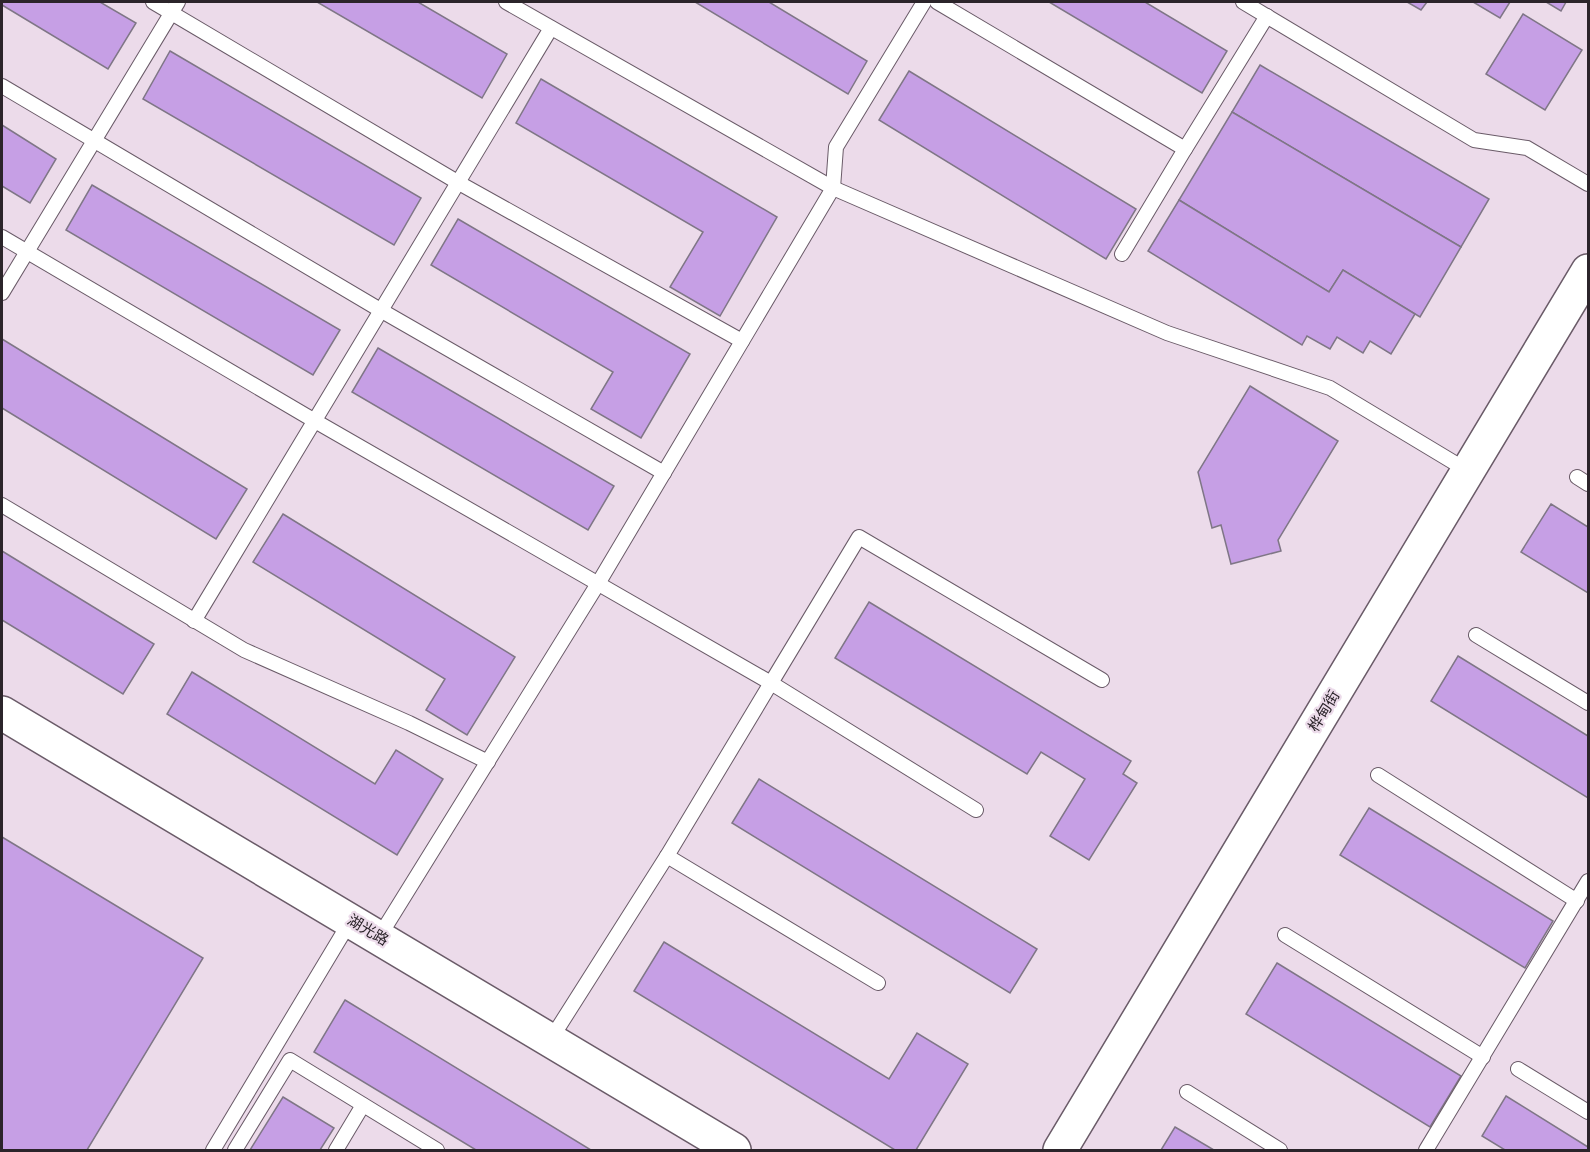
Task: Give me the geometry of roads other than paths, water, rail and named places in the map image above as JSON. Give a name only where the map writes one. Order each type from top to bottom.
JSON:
[{"type":"street","name":"桦甸街","points":[[1060,1150],[1588,274]]},
{"type":"street","name":"湖光路","points":[[2,712],[734,1150]]},
{"type":"lane","points":[[153,2],[175,7],[459,183],[742,341]]},
{"type":"lane","points":[[506,2],[833,188],[1167,333],[1330,388],[1468,471]]},
{"type":"lane","points":[[379,937],[599,582],[833,188],[836,147],[924,2]]},
{"type":"lane","points":[[937,2],[1185,149]]},
{"type":"lane","points":[[1243,2],[1474,140],[1527,148],[1588,184]]},
{"type":"lane","points":[[2,293],[175,7]]},
{"type":"lane","points":[[1122,254],[1267,16]]},
{"type":"lane","points":[[194,621],[551,28]]},
{"type":"lane","points":[[2,86],[92,142],[664,473]]},
{"type":"lane","points":[[2,237],[315,422],[599,582],[771,683],[976,810]]},
{"type":"lane","points":[[2,505],[244,650],[409,723],[488,762]]},
{"type":"lane","points":[[550,1039],[668,856],[859,537],[1102,680]]},
{"type":"lane","points":[[1476,635],[1588,703]]},
{"type":"lane","points":[[1377,775],[1577,901]]},
{"type":"lane","points":[[668,856],[878,983]]},
{"type":"lane","points":[[1426,1150],[1588,881]]},
{"type":"lane","points":[[213,1150],[351,920]]},
{"type":"lane","points":[[1285,935],[1483,1057]]},
{"type":"lane","points":[[235,1150],[290,1060],[437,1150]]},
{"type":"lane","points":[[1518,1069],[1588,1112]]},
{"type":"lane","points":[[1187,1092],[1280,1150]]},
{"type":"lane","points":[[336,1150],[363,1105]]}]
